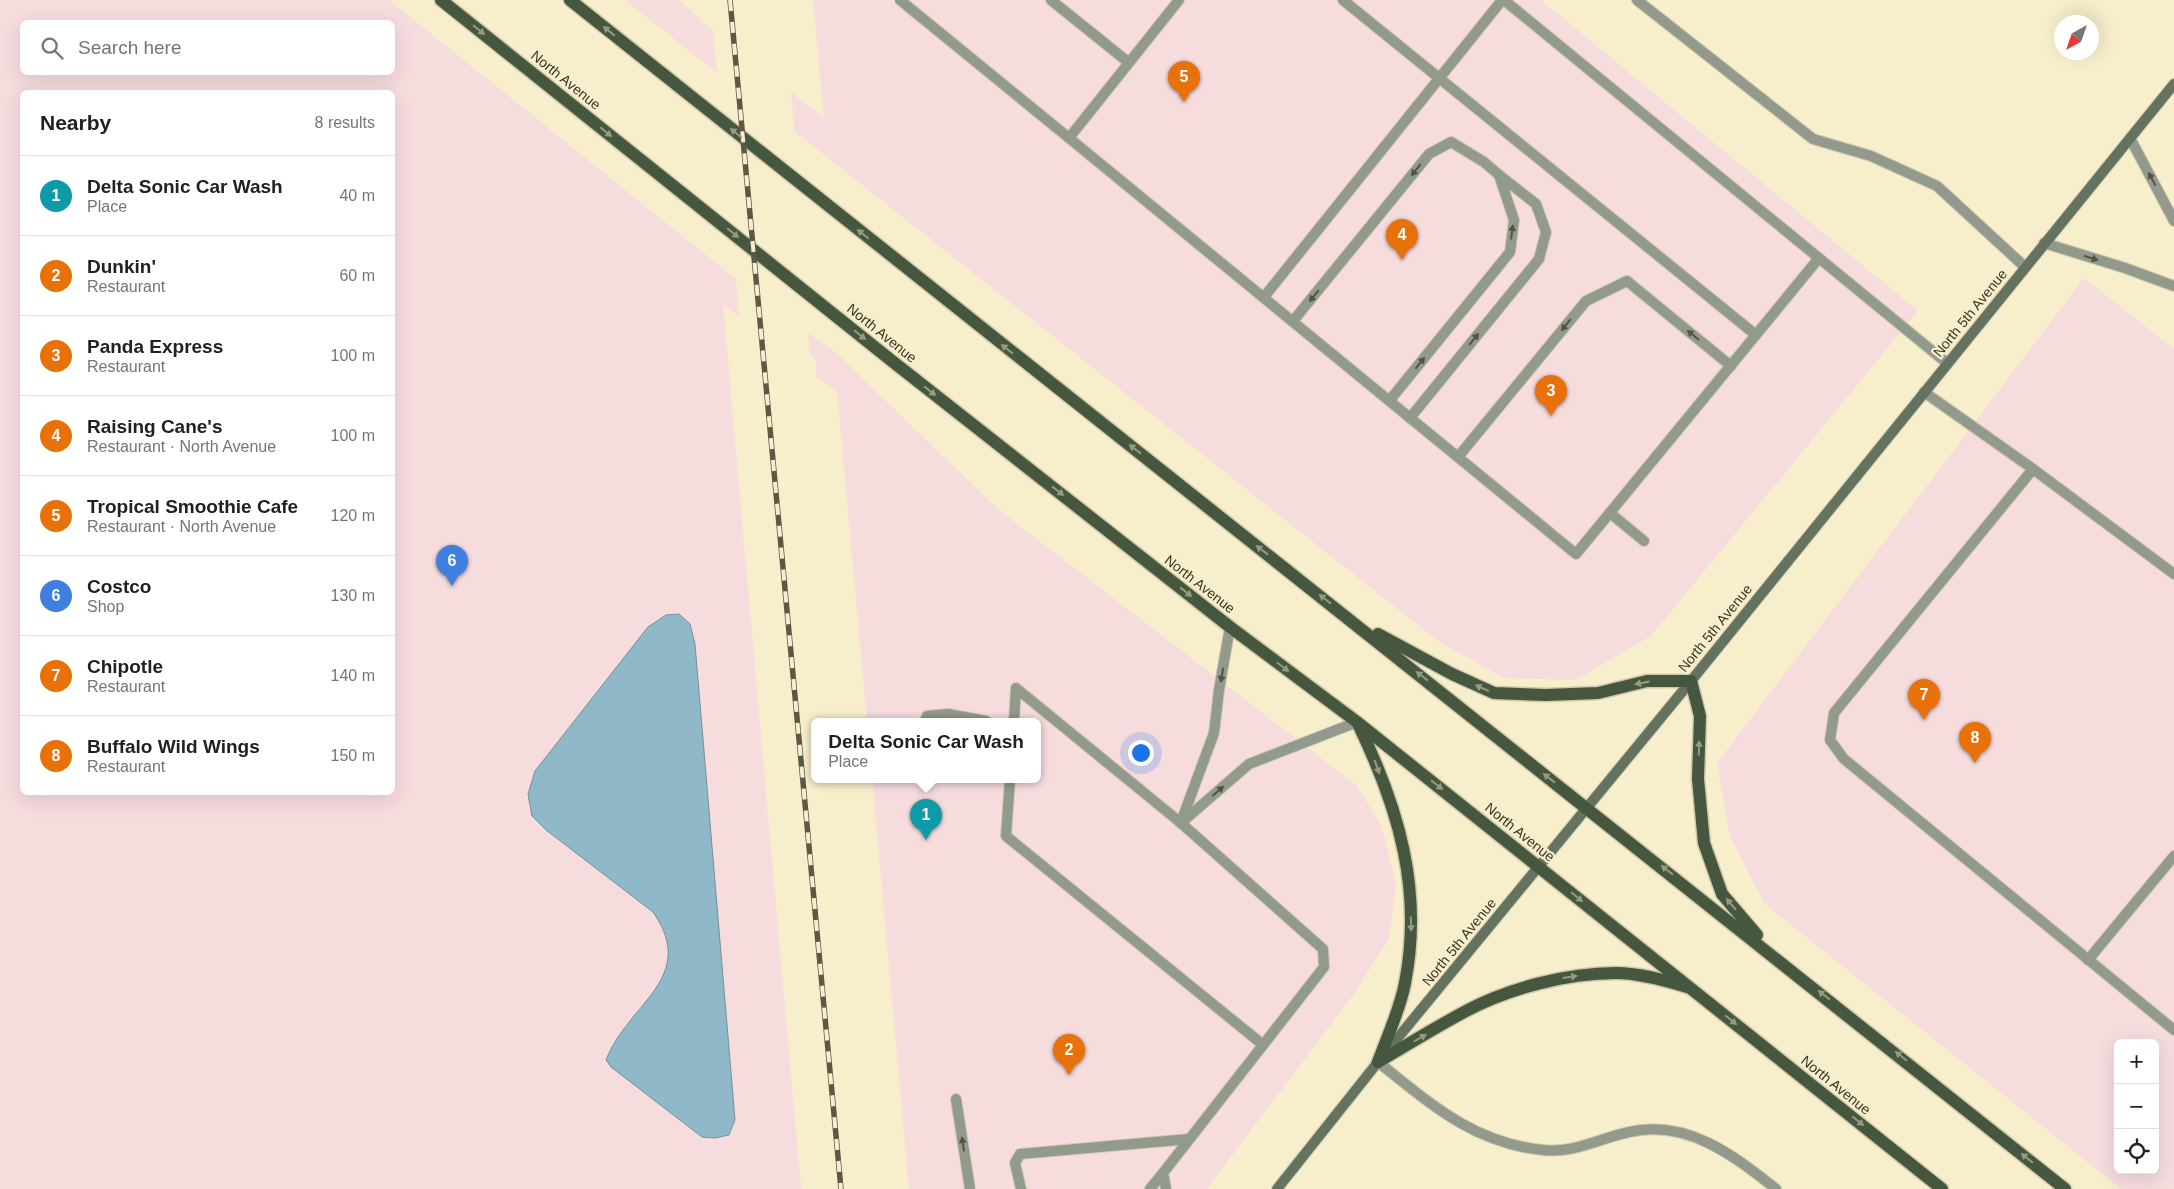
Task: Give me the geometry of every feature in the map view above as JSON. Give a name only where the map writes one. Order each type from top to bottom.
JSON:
[{"type":"main road","name":"North Avenue","points":[[441,0],[892,361],[1230,627],[1357,722],[1539,866],[1942,1189]]},
{"type":"main road","points":[[570,0],[2065,1189]]},
{"type":"main road","points":[[1350,619],[1452,674],[1494,693],[1546,695],[1598,693],[1647,681],[1691,681],[1700,716],[1698,779],[1704,843],[1722,894],[1773,955]]},
{"type":"main road","points":[[1357,722],[1370,748],[1401,833],[1409,876],[1412,933],[1405,985],[1378,1062]]},
{"type":"main road","points":[[1378,1062],[1468,1010],[1517,990],[1567,977],[1617,973],[1663,980],[1693,989]]},
{"type":"street","name":"North 5th Avenue","points":[[1277,1189],[1378,1062],[1588,808],[2174,84]]},
{"type":"lane","points":[[900,0],[1576,554],[1820,258]]},
{"type":"lane","points":[[1069,138],[1179,0]]},
{"type":"lane","points":[[1343,0],[1756,335]]},
{"type":"lane","points":[[1264,297],[1503,0],[1947,363]]},
{"type":"lane","points":[[1637,0],[1813,139],[1870,156],[1937,186],[2025,267]]},
{"type":"lane","points":[[1056,2],[1128,62]]},
{"type":"lane","points":[[2130,138],[2174,221]]},
{"type":"lane","points":[[1293,321],[1429,154],[1450,142],[1484,162],[1536,204],[1546,232],[1539,259],[1410,418]]},
{"type":"lane","points":[[1390,400],[1510,252],[1514,220],[1499,175]]},
{"type":"lane","points":[[2044,243],[2125,268],[2174,286]]},
{"type":"lane","points":[[1458,456],[1586,301],[1626,281],[1731,366]]},
{"type":"lane","points":[[1924,392],[2033,469],[2174,574]]},
{"type":"lane","points":[[2033,469],[1834,713],[1830,740],[1844,759],[2174,1030]]},
{"type":"lane","points":[[1610,513],[1644,541]]},
{"type":"lane","points":[[1181,823],[1214,733],[1230,627]]},
{"type":"lane","points":[[1014,718],[1016,688],[1181,823],[1323,950],[1324,967],[1150,1189]]},
{"type":"lane","points":[[926,718],[927,716],[948,714],[970,718]]},
{"type":"lane","points":[[1181,823],[1249,764],[1357,722]]},
{"type":"lane","points":[[1010,783],[1006,836],[1262,1044]]},
{"type":"lane","points":[[2088,960],[2174,856]]},
{"type":"lane","points":[[1378,1062],[1433,1106],[1462,1125],[1515,1146],[1546,1151],[1594,1143],[1629,1132],[1651,1129],[1677,1131],[1702,1139],[1726,1152],[1776,1189]]},
{"type":"lane","points":[[956,1099],[970,1189]]},
{"type":"lane","points":[[1021,1189],[1015,1163],[1020,1154],[1189,1139]]},
{"type":"lane","points":[[1163,1173],[1166,1189]]},
{"type":"shaded area","points":[[0,0],[389,0],[736,279],[739,316],[723,304],[801,1189],[0,1189]]},
{"type":"shaded area","points":[[625,0],[679,0],[713,31],[717,73]]},
{"type":"shaded area","points":[[813,0],[1541,0],[1918,311],[1651,636],[1575,680],[1504,678],[1438,641],[794,131],[791,92],[824,118]]},
{"type":"shaded area","points":[[2084,278],[2174,349],[2174,1189],[2121,1189],[1765,904],[1730,837],[1717,763]]},
{"type":"shaded area","points":[[808,333],[834,351],[998,509],[1357,786],[1381,825],[1396,883],[1389,938],[1356,991],[1207,1189],[909,1189],[872,783],[1041,783],[1041,718],[867,718],[837,392],[816,377],[816,359],[810,354]]},
{"type":"water","points":[[679,614],[690,624],[695,644],[735,1120],[729,1135],[715,1138],[702,1137],[611,1067],[606,1060],[616,1040],[655,989],[664,973],[668,955],[665,935],[653,912],[546,830],[532,816],[528,794],[535,771],[648,627],[666,615]]},
{"type":"railway","points":[[730,0],[841,1189]]},
{"type":"place","name":"Tropical Smoothie Cafe","points":[[1184,102]]},
{"type":"place","name":"Raising Cane's","points":[[1402,260]]},
{"type":"place","name":"Panda Express","points":[[1551,416]]},
{"type":"place","name":"Costco","points":[[452,586]]},
{"type":"place","name":"Chipotle","points":[[1924,720]]},
{"type":"place","name":"Buffalo Wild Wings","points":[[1975,763]]},
{"type":"place","name":"Delta Sonic Car Wash","points":[[926,840]]},
{"type":"place","name":"Dunkin'","points":[[1069,1075]]}]
